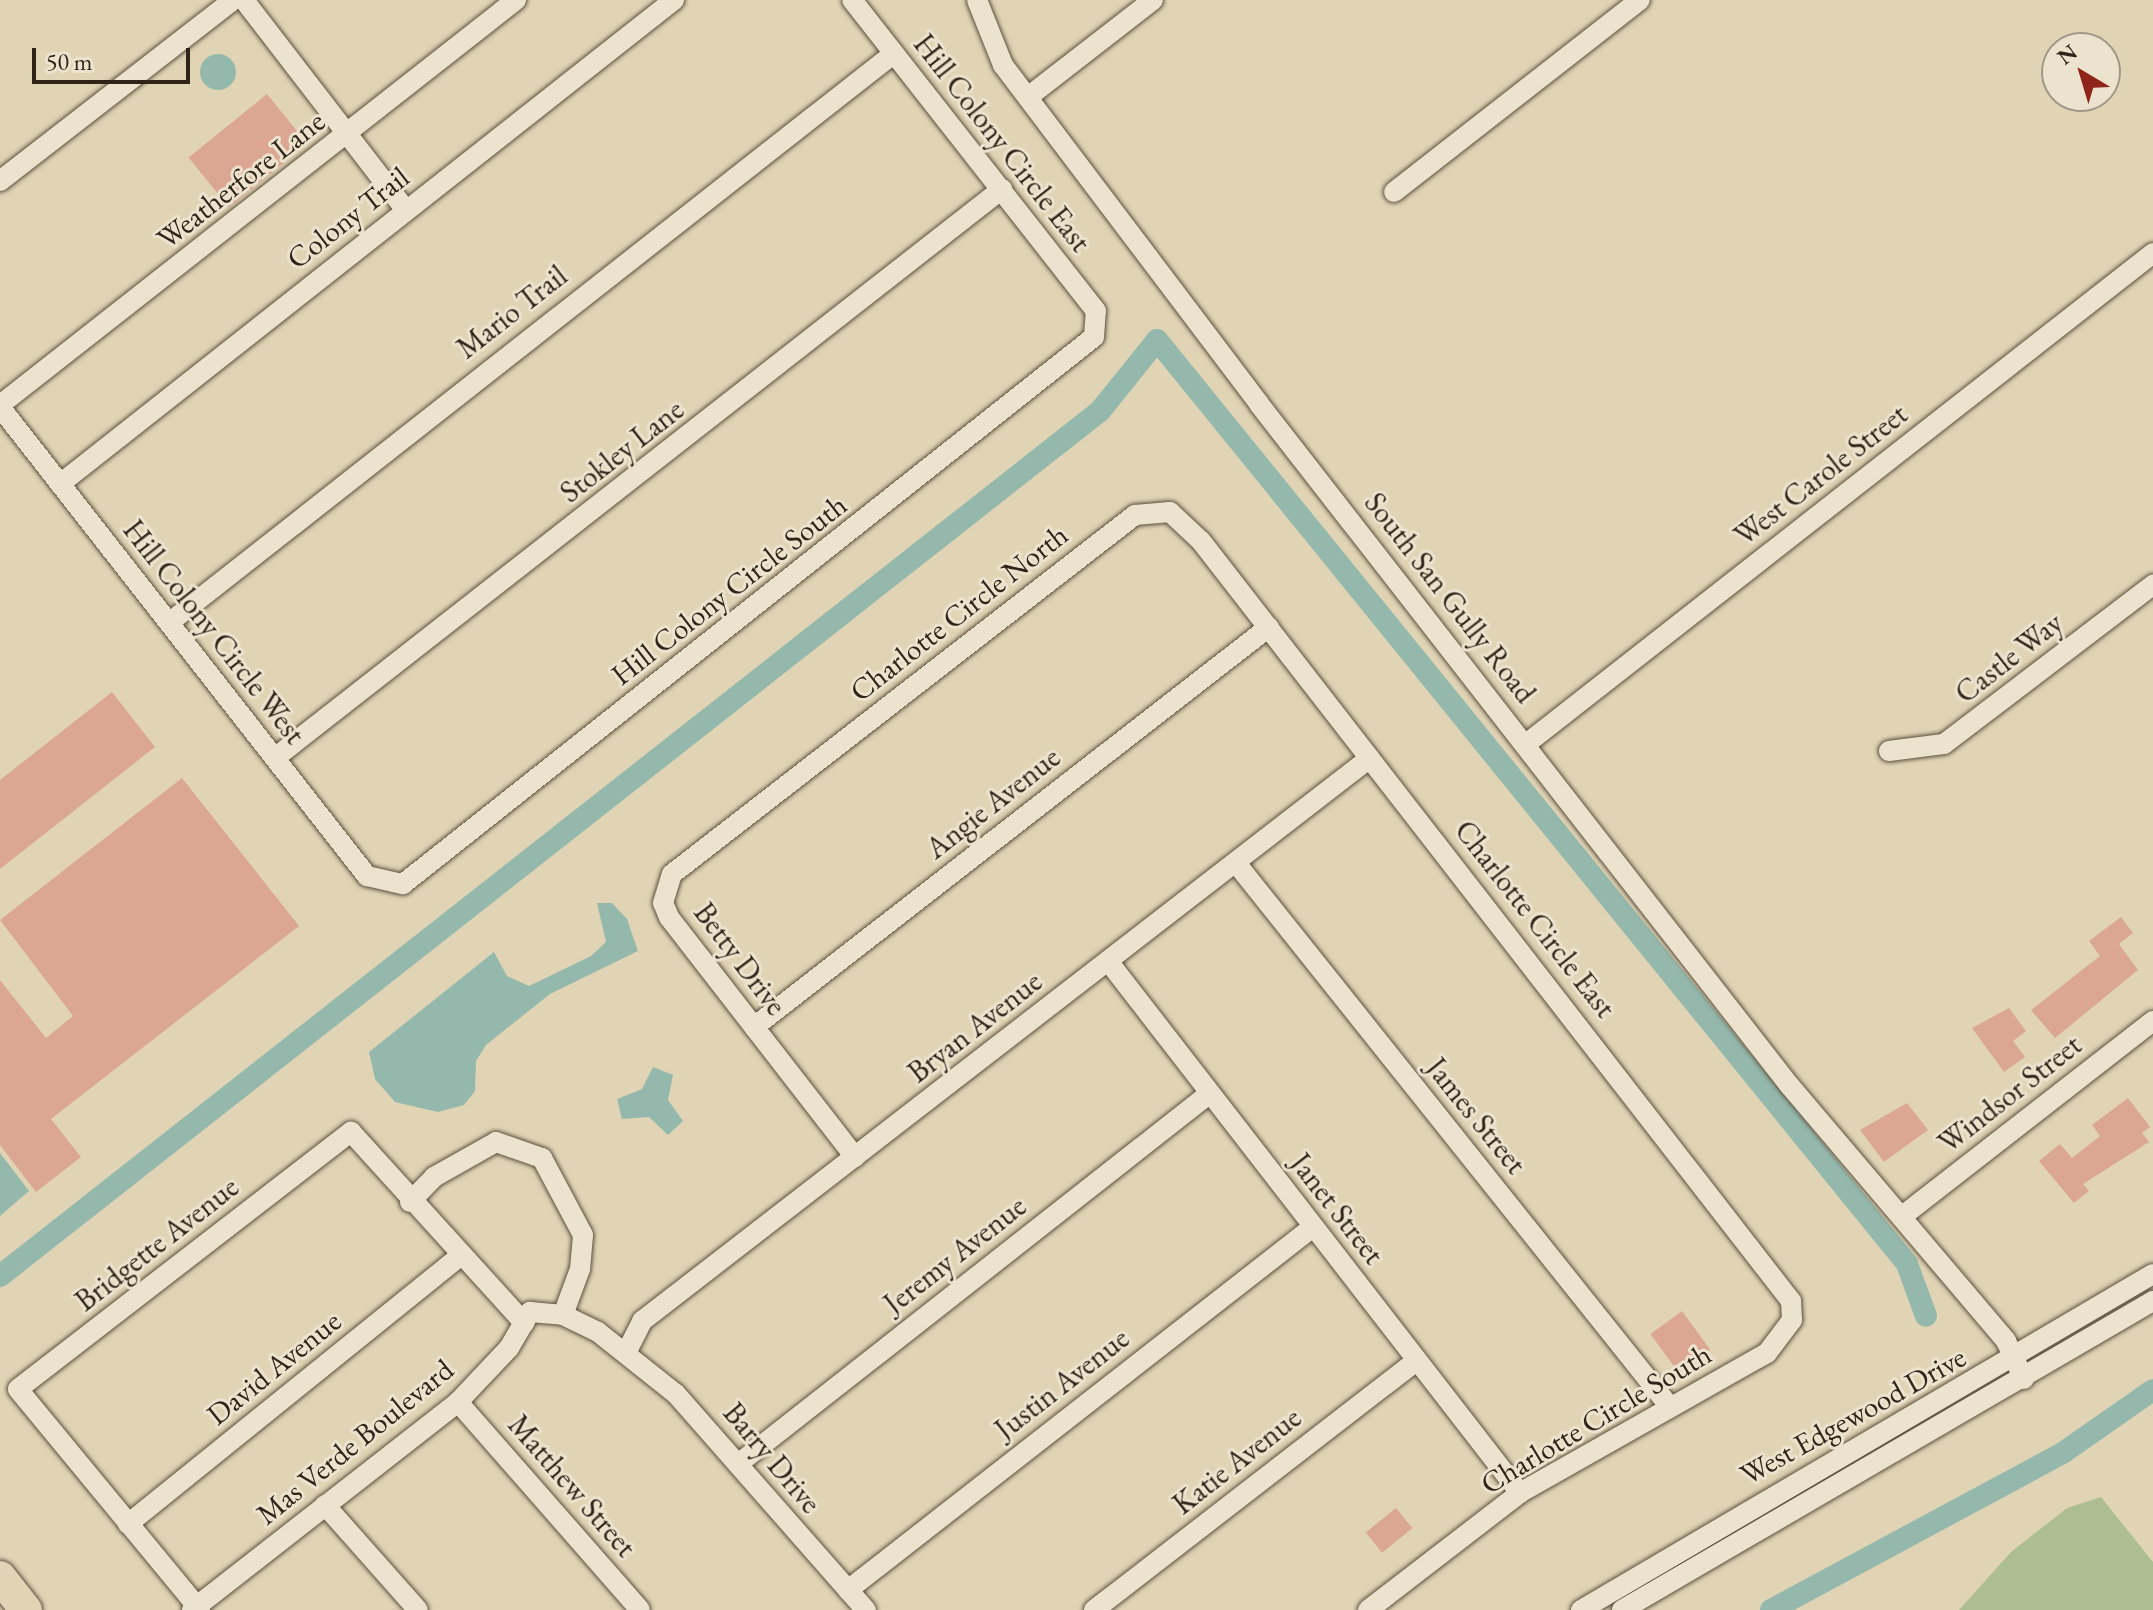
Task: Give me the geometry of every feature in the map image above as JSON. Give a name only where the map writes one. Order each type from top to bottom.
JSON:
[{"type":"main road","points":[[0,1577],[26,1610]]},
{"type":"street","points":[[0,181],[233,0]]},
{"type":"street","points":[[244,0],[406,210]]},
{"type":"street","name":"Weatherfore Lane","points":[[0,406],[349,135],[516,0]]},
{"type":"street","name":"Colony Trail","points":[[60,484],[674,0]]},
{"type":"street","name":"Hill Colony Circle East","points":[[852,0],[1096,311],[1097,326]]},
{"type":"street","name":"South San Gully Road","points":[[977,0],[991,45],[1028,97],[1790,1086],[1905,1214],[2019,1370]]},
{"type":"street","points":[[1028,97],[1153,0]]},
{"type":"street","points":[[1394,192],[1640,0]]},
{"type":"street","name":"Mario Trail","points":[[170,622],[893,54]]},
{"type":"street","name":"Stokley Lane","points":[[276,757],[1002,189]]},
{"type":"street","name":"West Carole Street","points":[[1526,744],[2153,253]]},
{"type":"street","name":"Hill Colony Circle South","points":[[387,886],[403,884],[427,867],[1083,348],[1097,326]]},
{"type":"street","name":"Hill Colony Circle West","points":[[0,406],[367,876],[387,886]]},
{"type":"street","name":"Charlotte Circle North","points":[[756,809],[1135,515],[1170,512],[1201,541]]},
{"type":"street","name":"Charlotte Circle East","points":[[1201,541],[1786,1288],[1792,1320],[1780,1341]]},
{"type":"street","name":"Castle Way","points":[[1889,751],[1944,744],[2153,585]]},
{"type":"street","name":"Angie Avenue","points":[[754,1027],[1269,627]]},
{"type":"street","name":"Bryan Avenue","points":[[627,1351],[642,1321],[1370,758]]},
{"type":"street","name":"Betty Drive","points":[[756,809],[672,874],[663,903],[855,1157]]},
{"type":"street","name":"James Street","points":[[1236,863],[1670,1407]]},
{"type":"street","name":"Janet Street","points":[[1108,961],[1520,1493]]},
{"type":"street","name":"Windsor Street","points":[[1905,1214],[2153,1021]]},
{"type":"street","name":"Jeremy Avenue","points":[[738,1464],[1209,1094]]},
{"type":"street","name":"Bridgette Avenue","points":[[196,1609],[18,1389],[351,1132],[458,1258],[524,1323]]},
{"type":"street","points":[[410,1202],[434,1177],[496,1142],[542,1158],[583,1235],[563,1315]]},
{"type":"street","name":"Justin Avenue","points":[[848,1590],[1313,1227]]},
{"type":"street","name":"David Avenue","points":[[128,1524],[458,1258]]},
{"type":"street","name":"West Edgewood Drive","points":[[1622,1610],[2019,1370],[2153,1274]]},
{"type":"street","name":"West Edgewood Drive","points":[[1581,1610],[1685,1544],[2153,1301]]},
{"type":"street","points":[[524,1323],[530,1312],[563,1315],[627,1351]]},
{"type":"street","name":"Mas Verde Boulevard","points":[[196,1609],[458,1402],[524,1323]]},
{"type":"street","name":"Charlotte Circle South","points":[[1368,1610],[1520,1493],[1780,1341]]},
{"type":"street","name":"Barry Drive","points":[[627,1351],[738,1464],[866,1610]]},
{"type":"street","name":"Katie Avenue","points":[[1094,1610],[1417,1360]]},
{"type":"street","name":"Matthew Street","points":[[458,1402],[640,1610]]},
{"type":"street","points":[[325,1505],[418,1610]]},
{"type":"green space","points":[[2101,1497],[2153,1562],[2153,1610],[1959,1610],[2011,1552],[2067,1508]]},
{"type":"water","points":[[218,54],[231,59],[236,72],[231,85],[218,90],[205,85],[200,72],[205,59]]},
{"type":"water","points":[[597,903],[612,903],[627,919],[638,951],[550,994],[486,1045],[476,1061],[475,1091],[464,1105],[438,1112],[395,1102],[375,1079],[369,1052],[494,952],[507,976],[529,986],[591,956],[606,942]]},
{"type":"water","points":[[653,1067],[673,1075],[668,1100],[683,1121],[668,1135],[649,1117],[622,1119],[617,1099],[642,1089]]},
{"type":"water","points":[[0,1153],[29,1191],[0,1216]]},
{"type":"building","points":[[267,94],[307,144],[229,207],[189,158]]},
{"type":"building","points":[[112,692],[155,747],[0,869],[0,780]]},
{"type":"building","points":[[182,778],[299,926],[51,1119],[81,1157],[36,1192],[0,1145],[0,980],[46,1038],[73,1016],[0,920]]},
{"type":"building","points":[[2121,917],[2133,933],[2119,944],[2138,970],[2055,1038],[2031,1010],[2100,956],[2089,941]]},
{"type":"building","points":[[2009,1008],[2026,1031],[2013,1041],[2025,1057],[2004,1072],[1972,1028]]},
{"type":"building","points":[[2128,1098],[2150,1127],[2142,1133],[2149,1142],[2083,1184],[2089,1191],[2074,1203],[2039,1161],[2060,1144],[2072,1158],[2100,1136],[2092,1125]]},
{"type":"building","points":[[1907,1103],[1928,1130],[1884,1162],[1860,1130]]},
{"type":"building","points":[[1682,1311],[1710,1350],[1679,1373],[1650,1334]]},
{"type":"building","points":[[1396,1508],[1412,1528],[1382,1553],[1366,1533]]},
{"type":"waterway","points":[[0,1276],[1100,411],[1157,340],[1907,1264],[1926,1316]]},
{"type":"waterway","points":[[1771,1610],[2064,1452],[2153,1390]]}]
